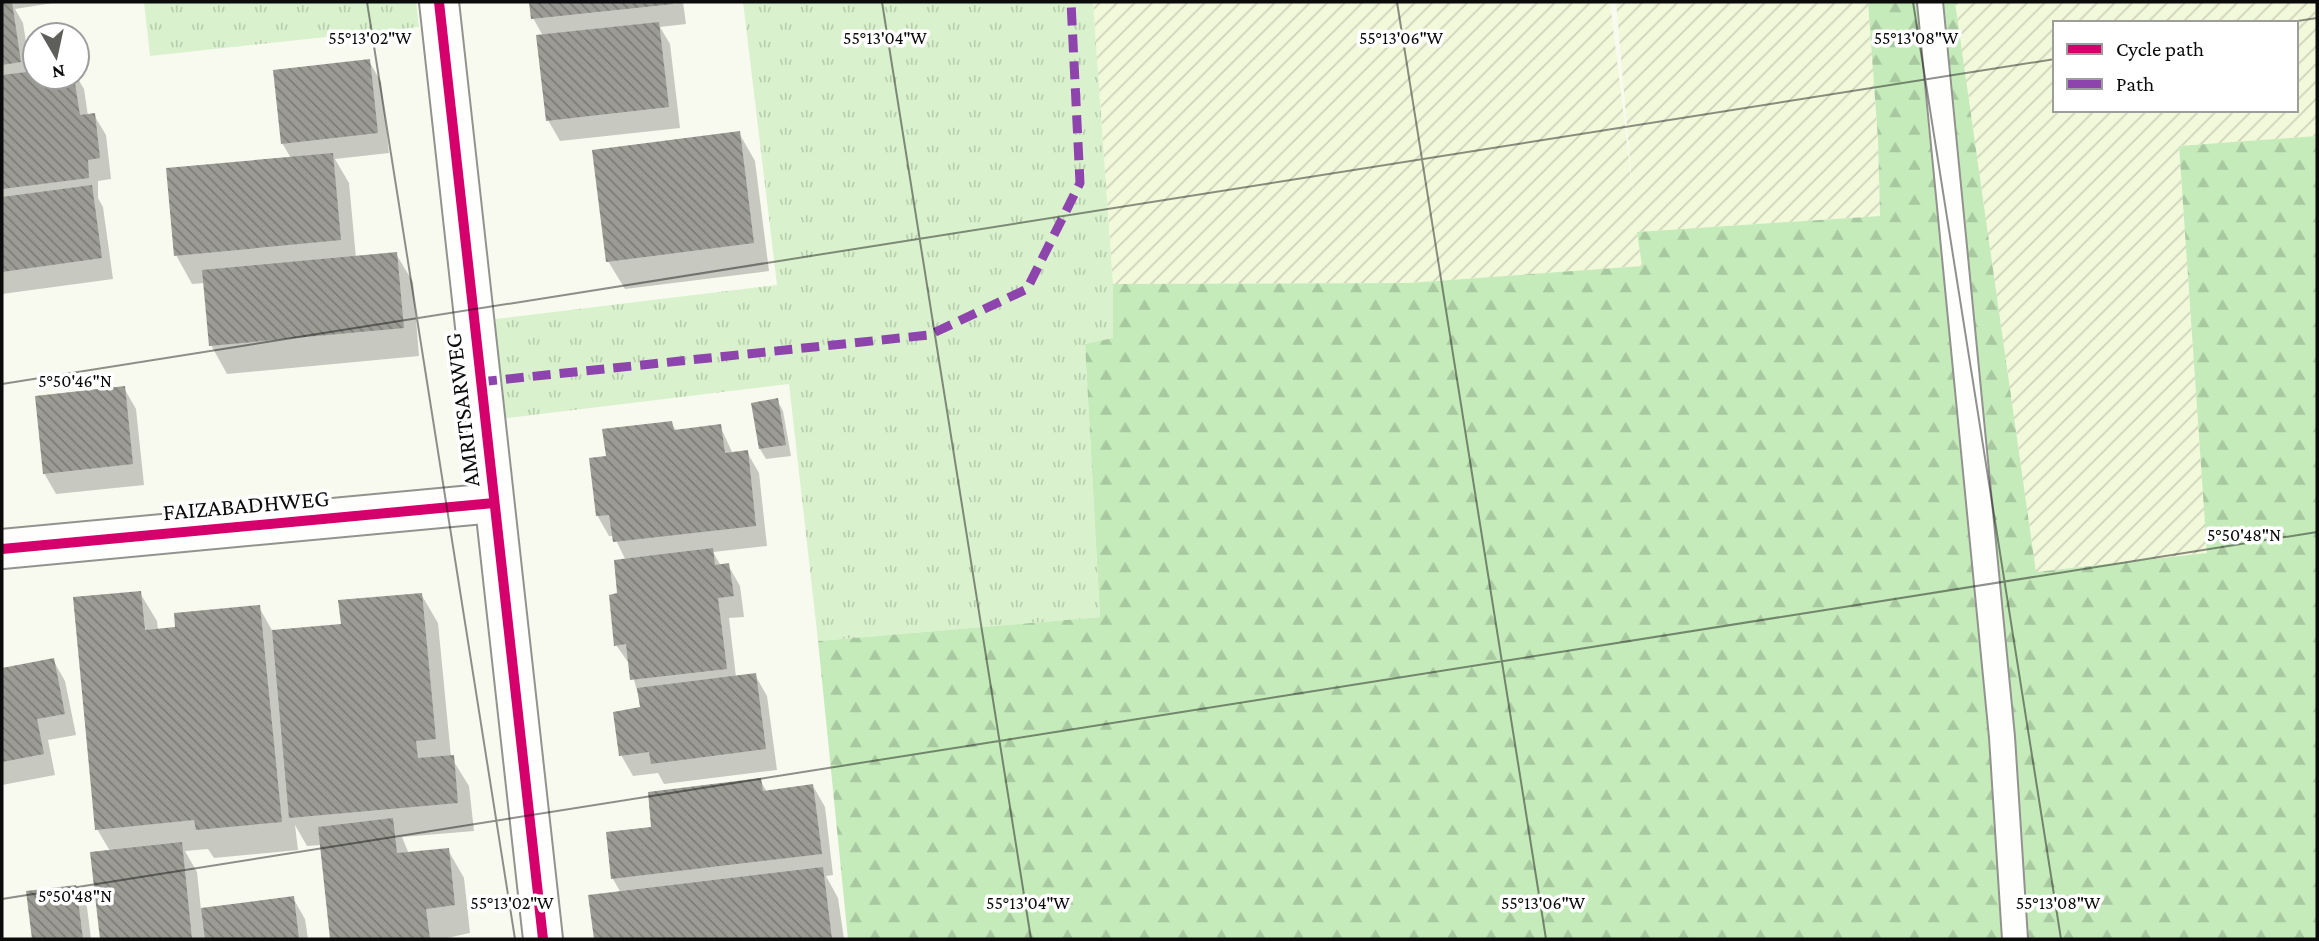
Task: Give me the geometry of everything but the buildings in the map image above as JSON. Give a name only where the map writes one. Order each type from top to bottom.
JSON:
[{"type":"street","name":"AMRITSARWEG","points":[[439,2],[543,939]]},
{"type":"street","name":"FAIZABADHWEG","points":[[2,550],[494,503]]},
{"type":"lane","points":[[1930,2],[2001,723],[2015,939]]},
{"type":"green space","points":[[144,2],[416,2],[419,27],[150,56]]},
{"type":"green space","points":[[743,2],[1093,2],[1113,284],[1113,339],[1085,344],[1100,617],[818,641],[789,384],[491,420],[480,321],[777,285]]},
{"type":"green space","points":[[1093,2],[1610,2],[1633,194],[1616,2],[1868,2],[1878,140],[1880,216],[1637,232],[1642,266],[1409,283],[1113,284]]},
{"type":"green space","points":[[1868,2],[1955,2],[2036,572],[2207,553],[2179,146],[2317,136],[2317,939],[848,939],[818,641],[1100,617],[1085,344],[1113,338],[1113,284],[1409,283],[1642,266],[1637,232],[1880,216],[1878,140]]},
{"type":"green space","points":[[1955,2],[2317,2],[2317,136],[2179,146],[2207,553],[2036,572]]},
{"type":"marked path","points":[[479,382],[929,335],[1027,289],[1080,183],[1071,2]]},
{"type":"cycle path","points":[[439,2],[543,939]]},
{"type":"cycle path","points":[[2,549],[494,503]]}]
